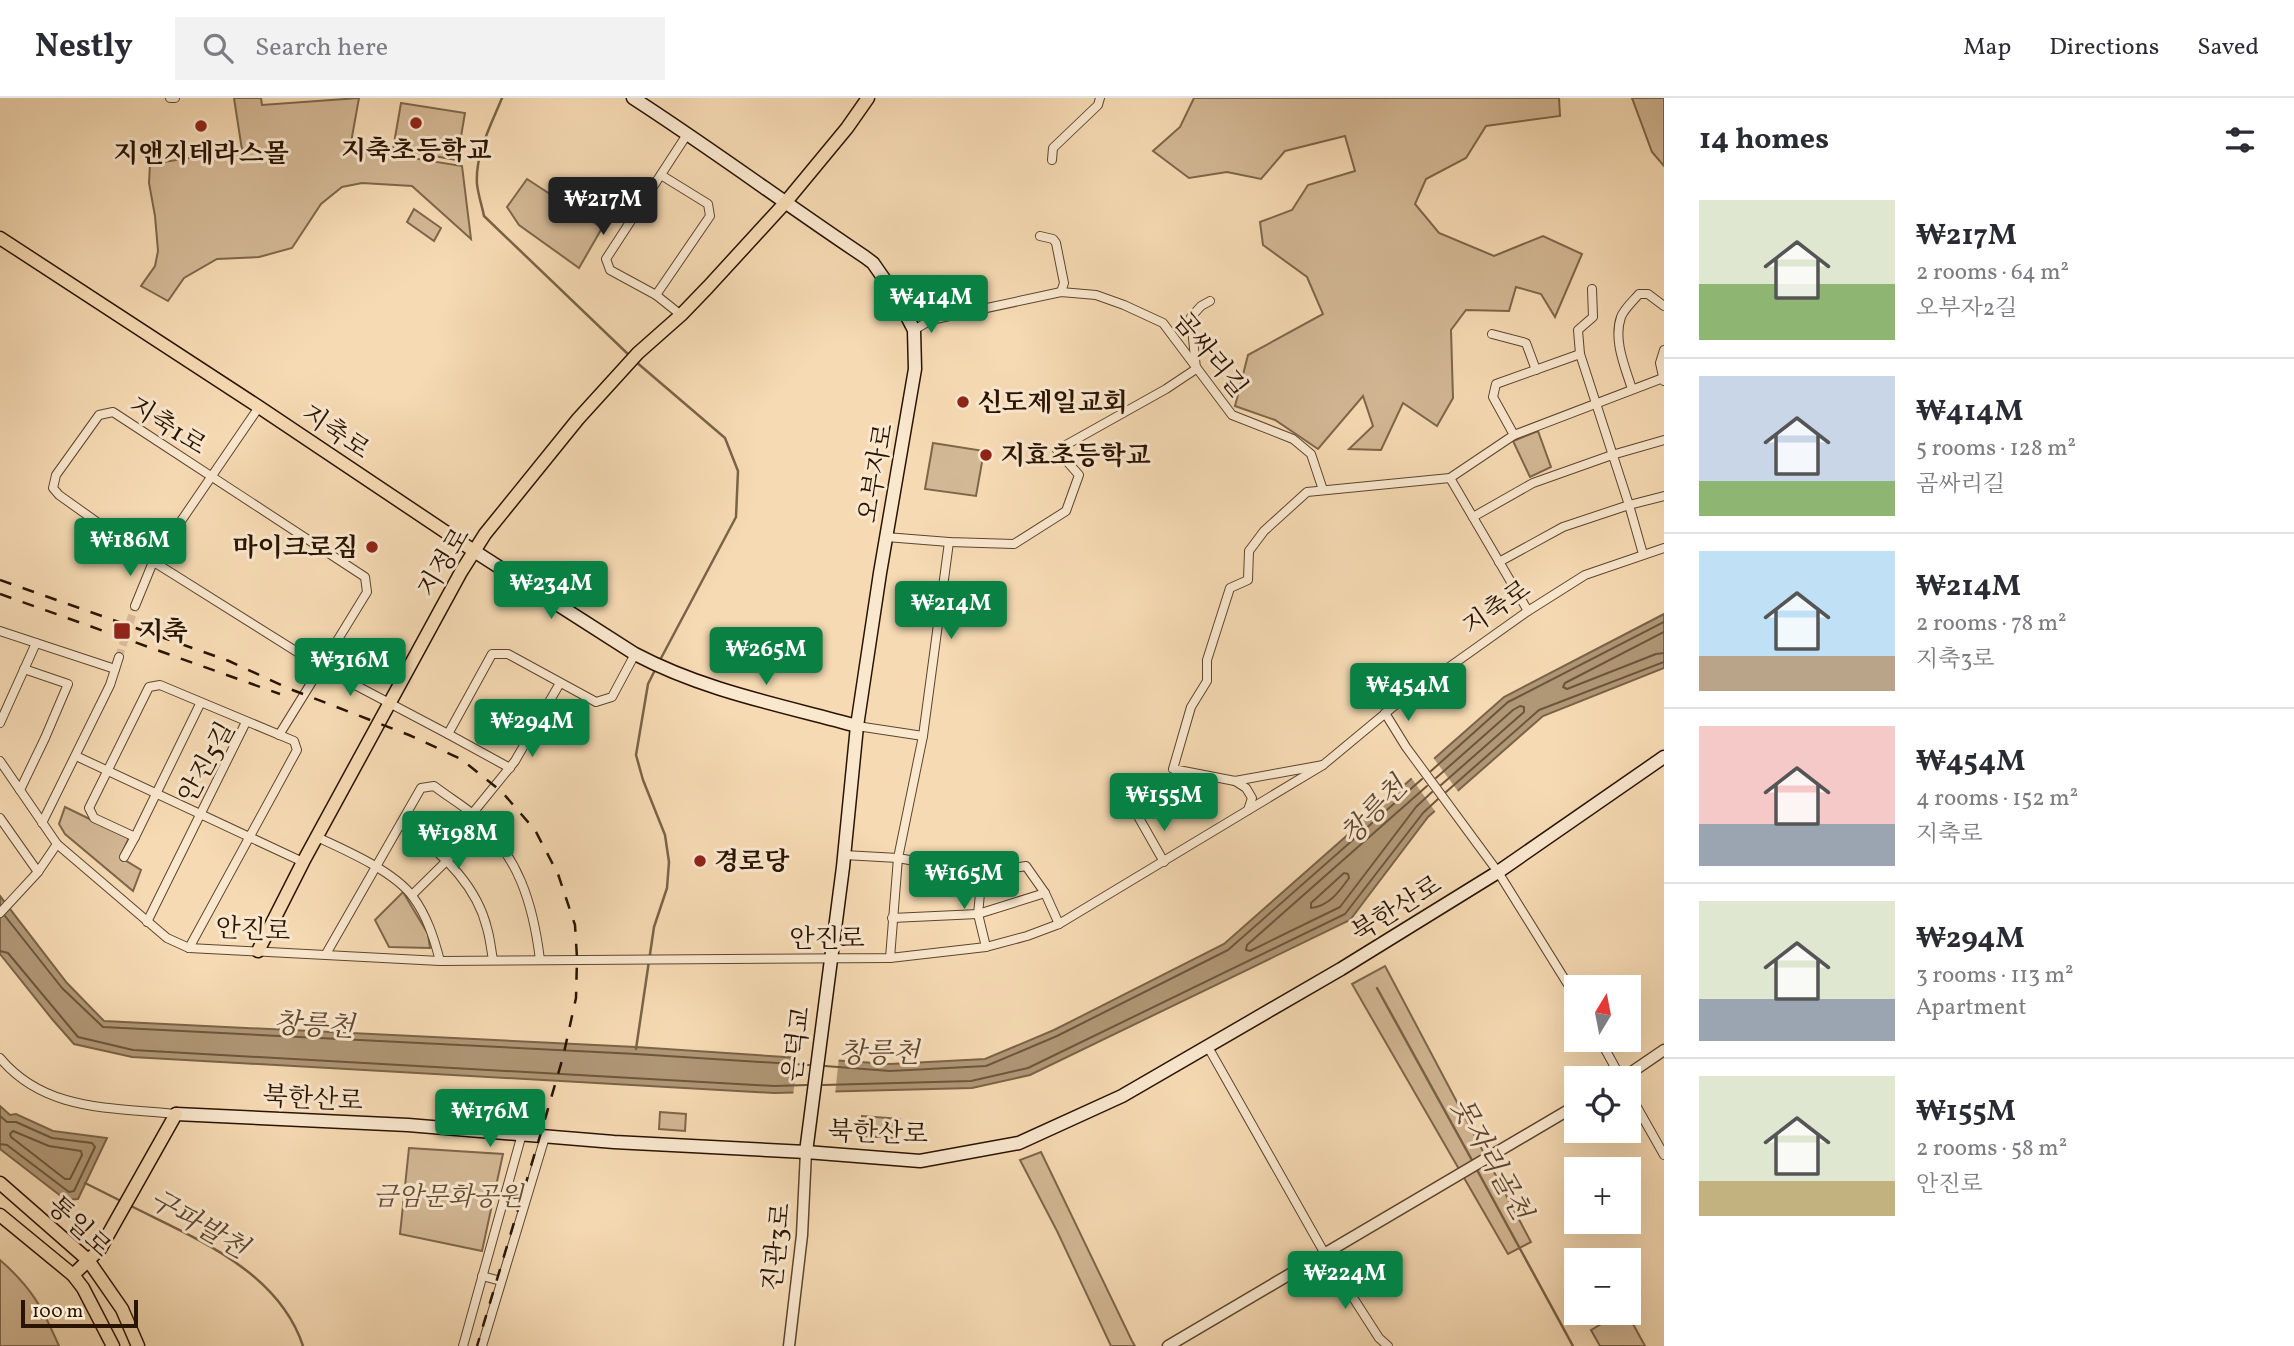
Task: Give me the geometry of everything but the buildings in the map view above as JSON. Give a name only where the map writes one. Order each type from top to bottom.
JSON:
[{"type":"main road","name":"오부자로","points":[[634,98],[873,263],[898,299],[914,330],[915,369],[857,726],[826,991]]},
{"type":"main road","points":[[681,314],[785,203],[847,128],[868,98]]},
{"type":"main road","name":"지축로","points":[[0,238],[474,551],[641,657],[669,671],[733,695],[857,726]]},
{"type":"main road","name":"지정로","points":[[258,951],[303,862],[485,534],[578,419],[638,353],[681,314]]},
{"type":"main road","name":"북한산로","points":[[176,1114],[408,1125],[545,1138],[920,1161],[1019,1143],[1122,1096],[1341,969],[1498,872],[1664,757]]},
{"type":"main road","name":"은덕교","points":[[806,1152],[826,991]]},
{"type":"main road","points":[[73,1275],[100,1249],[176,1114]]},
{"type":"main road","name":"통일로","points":[[0,1184],[88,1260],[122,1309],[138,1346]]},
{"type":"main road","name":"통일로","points":[[0,1215],[73,1275],[113,1346]]},
{"type":"street","points":[[1052,160],[1053,148],[1098,105],[1100,98]]},
{"type":"street","points":[[681,314],[656,295],[610,270],[606,259],[688,133]]},
{"type":"street","points":[[656,295],[710,216],[708,204],[661,176]]},
{"type":"street","points":[[1040,236],[1053,239],[1056,243],[1065,283],[1060,292]]},
{"type":"street","points":[[1592,289],[1593,317],[1578,330],[1580,354],[1643,554]]},
{"type":"street","name":"곰싸리길","points":[[914,330],[931,320],[1060,292],[1097,295],[1164,323],[1232,415],[1293,439],[1311,454],[1323,490]]},
{"type":"street","points":[[1632,388],[1621,356],[1619,337],[1622,316],[1639,294],[1648,294],[1664,306]]},
{"type":"street","points":[[886,537],[1014,544],[1066,510],[1079,475],[1057,450],[1166,389],[1196,369],[1191,317],[1210,300]]},
{"type":"street","points":[[1492,334],[1526,343],[1536,370]]},
{"type":"street","points":[[1323,490],[1450,478],[1514,435],[1632,388],[1664,379],[1660,363],[1664,350]]},
{"type":"street","points":[[1514,435],[1493,397],[1496,384],[1580,354]]},
{"type":"street","points":[[135,606],[153,562],[259,407]]},
{"type":"street","name":"지축1로","points":[[321,667],[368,592],[365,578],[113,412],[99,415],[56,475],[53,488],[59,495],[153,562],[321,667],[391,702],[510,768]]},
{"type":"street","points":[[1473,517],[1533,482],[1612,454],[1664,440]]},
{"type":"street","points":[[1450,478],[1528,611]]},
{"type":"street","name":"지축로","points":[[1323,490],[1307,492],[1264,531],[1249,551],[1248,580],[1230,588],[1207,660],[1207,681],[1191,707],[1173,769],[1235,782],[1323,765],[1385,713],[1528,611],[1585,575],[1664,548]]},
{"type":"street","points":[[1499,562],[1563,527],[1664,496]]},
{"type":"street","points":[[890,958],[898,859],[923,736],[949,542]]},
{"type":"street","points":[[0,631],[116,669]]},
{"type":"street","points":[[0,723],[36,643]]},
{"type":"street","points":[[449,734],[492,654],[508,654],[596,702],[612,697],[641,657]]},
{"type":"street","points":[[42,823],[110,685],[119,657]]},
{"type":"street","points":[[279,735],[321,667]]},
{"type":"street","points":[[20,790],[68,684],[24,669]]},
{"type":"street","points":[[472,814],[510,768],[560,683]]},
{"type":"street","points":[[135,837],[94,818],[89,808],[149,687],[160,685],[246,722]]},
{"type":"street","points":[[124,857],[200,704]]},
{"type":"street","points":[[1385,713],[1406,747],[1498,872],[1564,978]]},
{"type":"street","name":"안진5길","points":[[147,922],[246,722],[294,741],[297,750],[189,948]]},
{"type":"street","points":[[857,726],[923,736]]},
{"type":"street","points":[[76,756],[303,862]]},
{"type":"street","name":"안진로","points":[[0,761],[57,844],[167,938],[189,948],[440,961],[890,958],[986,947],[1059,924],[1323,765]]},
{"type":"street","points":[[1235,782],[1246,788],[1252,798],[1248,810]]},
{"type":"street","points":[[326,954],[421,788],[434,786],[483,825],[515,869],[530,900],[537,929],[540,960]]},
{"type":"street","points":[[0,818],[38,872]]},
{"type":"street","points":[[1139,818],[1164,862]]},
{"type":"street","points":[[401,824],[427,841],[469,887],[487,925],[493,960]]},
{"type":"street","points":[[412,895],[483,825]]},
{"type":"street","points":[[317,837],[376,868],[412,895],[432,931],[440,961]]},
{"type":"street","points":[[0,913],[38,872],[57,844]]},
{"type":"street","points":[[844,855],[898,859],[982,873],[1026,866],[1045,893],[1059,924]]},
{"type":"street","points":[[982,873],[978,914],[986,947]]},
{"type":"street","points":[[892,918],[978,914],[1045,893]]},
{"type":"street","points":[[1208,1047],[1325,1254],[1379,1338],[1388,1346]]},
{"type":"street","points":[[1640,1066],[1664,1050]]},
{"type":"street","points":[[0,1058],[19,1079],[51,1097],[67,1102],[176,1114]]},
{"type":"street","points":[[1168,1346],[1564,1112]]},
{"type":"street","points":[[1641,1114],[1664,1155]]},
{"type":"street","points":[[463,1346],[522,1135]]},
{"type":"street","points":[[482,1346],[545,1138]]},
{"type":"street","name":"진관3로","points":[[789,1346],[802,1235],[806,1152]]},
{"type":"street","points":[[482,1276],[501,1281]]},
{"type":"green space","points":[[234,98],[261,98],[262,105],[359,98],[350,148],[462,166],[471,239],[412,186],[362,183],[342,187],[321,204],[292,248],[259,257],[217,259],[184,278],[168,301],[141,286],[155,266],[158,251],[149,183],[150,164],[242,150]]},
{"type":"green space","points":[[1194,98],[1559,98],[1560,116],[1486,126],[1466,158],[1426,179],[1415,204],[1439,233],[1494,256],[1543,236],[1582,254],[1555,317],[1541,294],[1516,287],[1509,311],[1466,310],[1451,330],[1453,398],[1437,426],[1403,403],[1381,450],[1349,449],[1373,426],[1363,396],[1318,449],[1275,420],[1235,406],[1248,355],[1323,314],[1307,277],[1263,245],[1260,222],[1292,210],[1308,185],[1355,171],[1345,136],[1285,151],[1261,179],[1227,172],[1189,178],[1153,151],[1180,127]]},
{"type":"green space","points":[[1632,98],[1664,98],[1664,166],[1652,152]]},
{"type":"green space","points":[[401,103],[465,113],[457,160],[393,149]]},
{"type":"green space","points":[[527,179],[602,228],[579,268],[519,225],[507,207]]},
{"type":"green space","points":[[414,209],[441,228],[434,241],[407,222]]},
{"type":"green space","points":[[1538,431],[1551,467],[1530,477],[1513,441]]},
{"type":"green space","points":[[933,443],[984,451],[976,496],[925,489]]},
{"type":"green space","points":[[65,807],[129,838],[120,857],[141,870],[133,891],[65,834],[59,824]]},
{"type":"green space","points":[[403,892],[428,934],[430,948],[389,947],[375,920]]},
{"type":"green space","points":[[1385,966],[1531,1242],[1508,1254],[1352,984]]},
{"type":"green space","points":[[660,1112],[686,1114],[685,1131],[659,1129]]},
{"type":"green space","points":[[862,1116],[900,1119],[898,1138],[861,1136]]},
{"type":"green space","name":"금암문화공원","points":[[409,1148],[503,1154],[482,1251],[400,1234]]},
{"type":"green space","points":[[1041,1152],[1135,1346],[1111,1346],[1020,1160]]},
{"type":"green space","points":[[0,1260],[35,1299],[59,1346],[0,1346]]},
{"type":"green space","points":[[1600,1325],[1634,1325],[1645,1346],[1600,1346],[1591,1330]]},
{"type":"water","points":[[1664,614],[1664,668],[1543,716],[1428,817],[1350,920],[1030,1075],[972,1088],[774,1093],[132,1057],[74,1044],[0,954],[0,896],[67,983],[104,1021],[636,1047],[890,1064],[985,1059],[1054,1030],[1224,944],[1504,697]]},
{"type":"water","points":[[0,1106],[10,1115],[16,1114],[53,1131],[107,1138],[78,1199],[66,1200],[0,1149]]},
{"type":"pier","points":[[1432,756],[1460,794],[1437,814],[1410,776]]},
{"type":"pier","points":[[798,1054],[839,1057],[835,1095],[793,1096]]},
{"type":"waterway","points":[[502,98],[485,140],[477,173],[484,216],[630,356]]},
{"type":"waterway","points":[[635,361],[725,438],[738,471],[736,517],[659,662]]},
{"type":"waterway","points":[[636,1049],[654,927],[667,888],[669,862],[665,835],[636,755],[648,684],[656,668]]},
{"type":"waterway","name":"못자리골천","points":[[1377,988],[1473,1162]]},
{"type":"waterway","name":"못자리골천","points":[[1476,1168],[1573,1346]]},
{"type":"waterway","name":"구파발천","points":[[85,1183],[123,1202]]},
{"type":"waterway","name":"구파발천","points":[[129,1205],[206,1244],[254,1277],[291,1319],[303,1346]]},
{"type":"tunnel","points":[[119,657],[135,606]]},
{"type":"railway","points":[[0,580],[229,661],[461,759],[502,792],[535,830],[558,874],[575,925],[576,998],[563,1057],[477,1346]]},
{"type":"railway","points":[[0,594],[280,694]]},
{"type":"place","name":"지축초등학교","points":[[416,123]]},
{"type":"place","name":"지앤지테라스몰","points":[[201,126]]},
{"type":"place","name":"신도제일교회","points":[[963,402]]},
{"type":"place","name":"지효초등학교","points":[[986,455]]},
{"type":"place","name":"마이크로짐","points":[[372,547]]},
{"type":"place","name":"지축","points":[[122,631]]},
{"type":"place","name":"경로당","points":[[700,861]]},
{"type":"water label","name":"창릉천","points":[[1373,810]]},
{"type":"water label","name":"창릉천","points":[[314,1024]]},
{"type":"water label","name":"창릉천","points":[[879,1052]]}]
